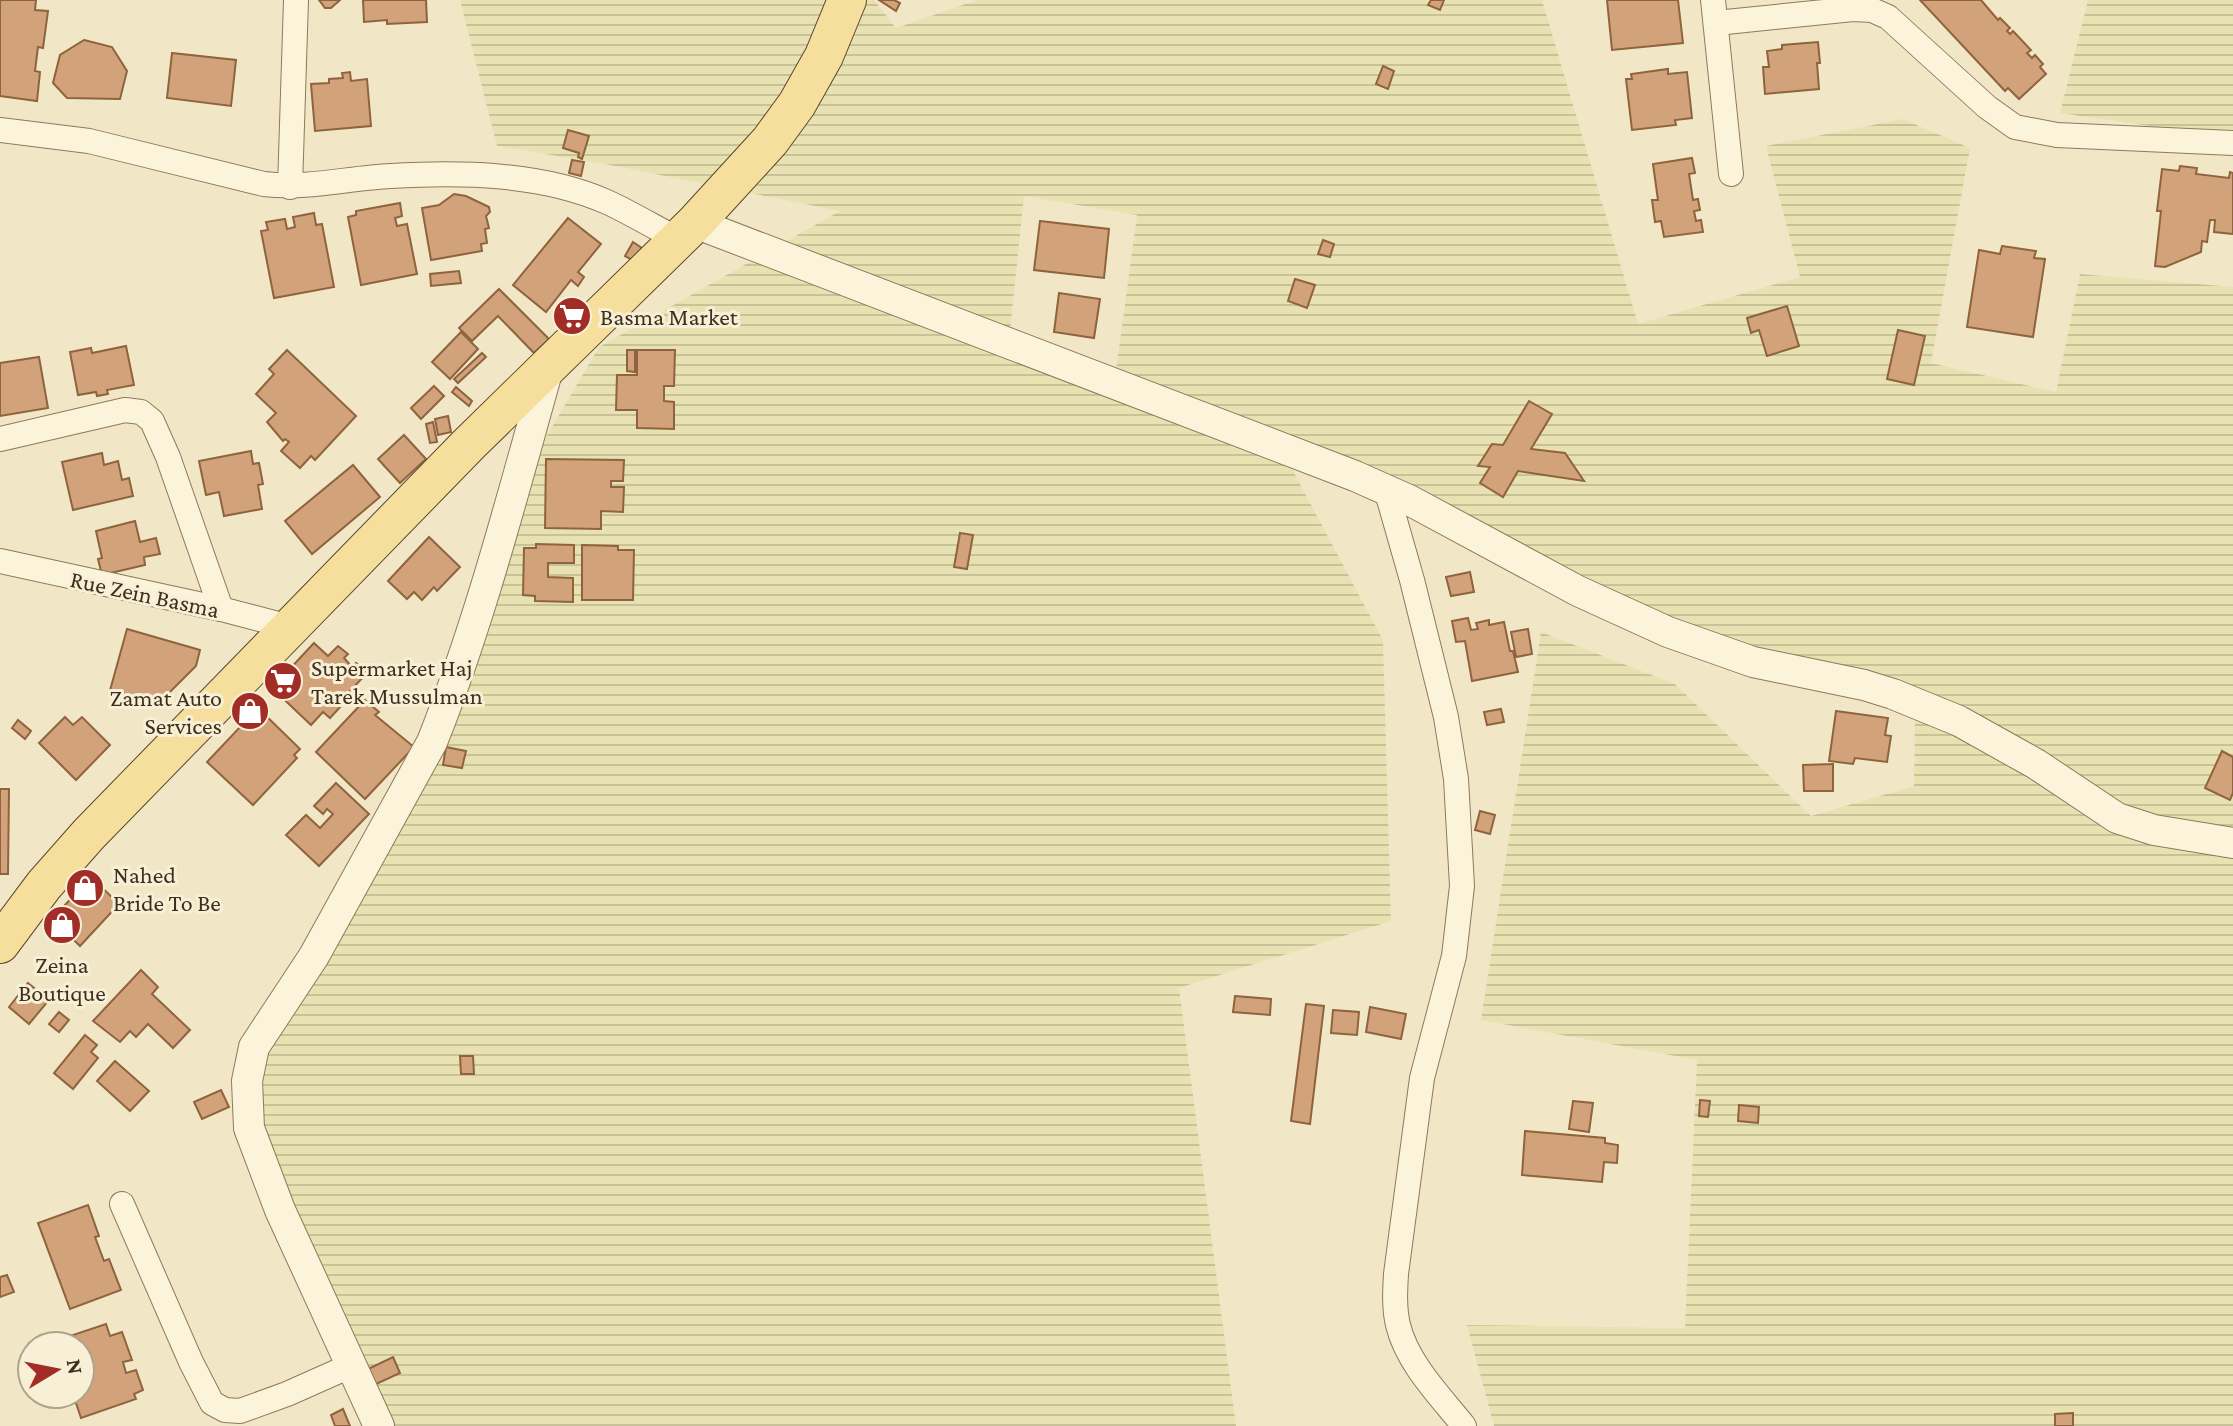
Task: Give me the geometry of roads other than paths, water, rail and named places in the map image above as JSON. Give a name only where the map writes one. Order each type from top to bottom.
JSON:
[{"type":"main road","points":[[0,944],[44,885],[89,834],[469,444],[686,231],[770,141],[797,104],[824,56],[847,0]]},
{"type":"street","points":[[290,187],[296,0]]},
{"type":"street","points":[[1731,174],[1714,12],[1872,10],[1888,17],[1987,107],[2015,127],[2057,135],[2233,143]]},
{"type":"street","points":[[0,130],[89,141],[264,184],[290,187],[456,174],[537,182],[606,201],[1386,489],[1578,591],[1668,632],[1753,662],[1840,679],[1893,694],[1971,727],[2036,764],[2117,818],[2154,830],[2233,843]]},
{"type":"street","points":[[379,1426],[280,1210],[249,1128],[249,1064],[254,1047],[314,956],[432,742],[505,520],[548,369]]},
{"type":"street","points":[[0,439],[125,410],[141,412],[152,421],[168,457],[221,609]]},
{"type":"street","points":[[1386,489],[1446,717],[1456,779],[1462,886],[1454,956],[1422,1078],[1394,1303],[1398,1328],[1418,1367],[1464,1426]]},
{"type":"street","name":"Rue Zein Basma","points":[[0,561],[290,627]]},
{"type":"street","points":[[122,1204],[212,1403],[225,1410],[240,1411],[350,1366]]},
{"type":"place","name":"Basma Market","points":[[572,316]]},
{"type":"place","name":"Supermarket Haj Tarek Mussulman","points":[[283,681]]},
{"type":"place","name":"Zamat Auto Services","points":[[250,711]]},
{"type":"place","name":"Nahed Bride To Be","points":[[85,888]]},
{"type":"place","name":"Zeina Boutique","points":[[62,925]]}]
